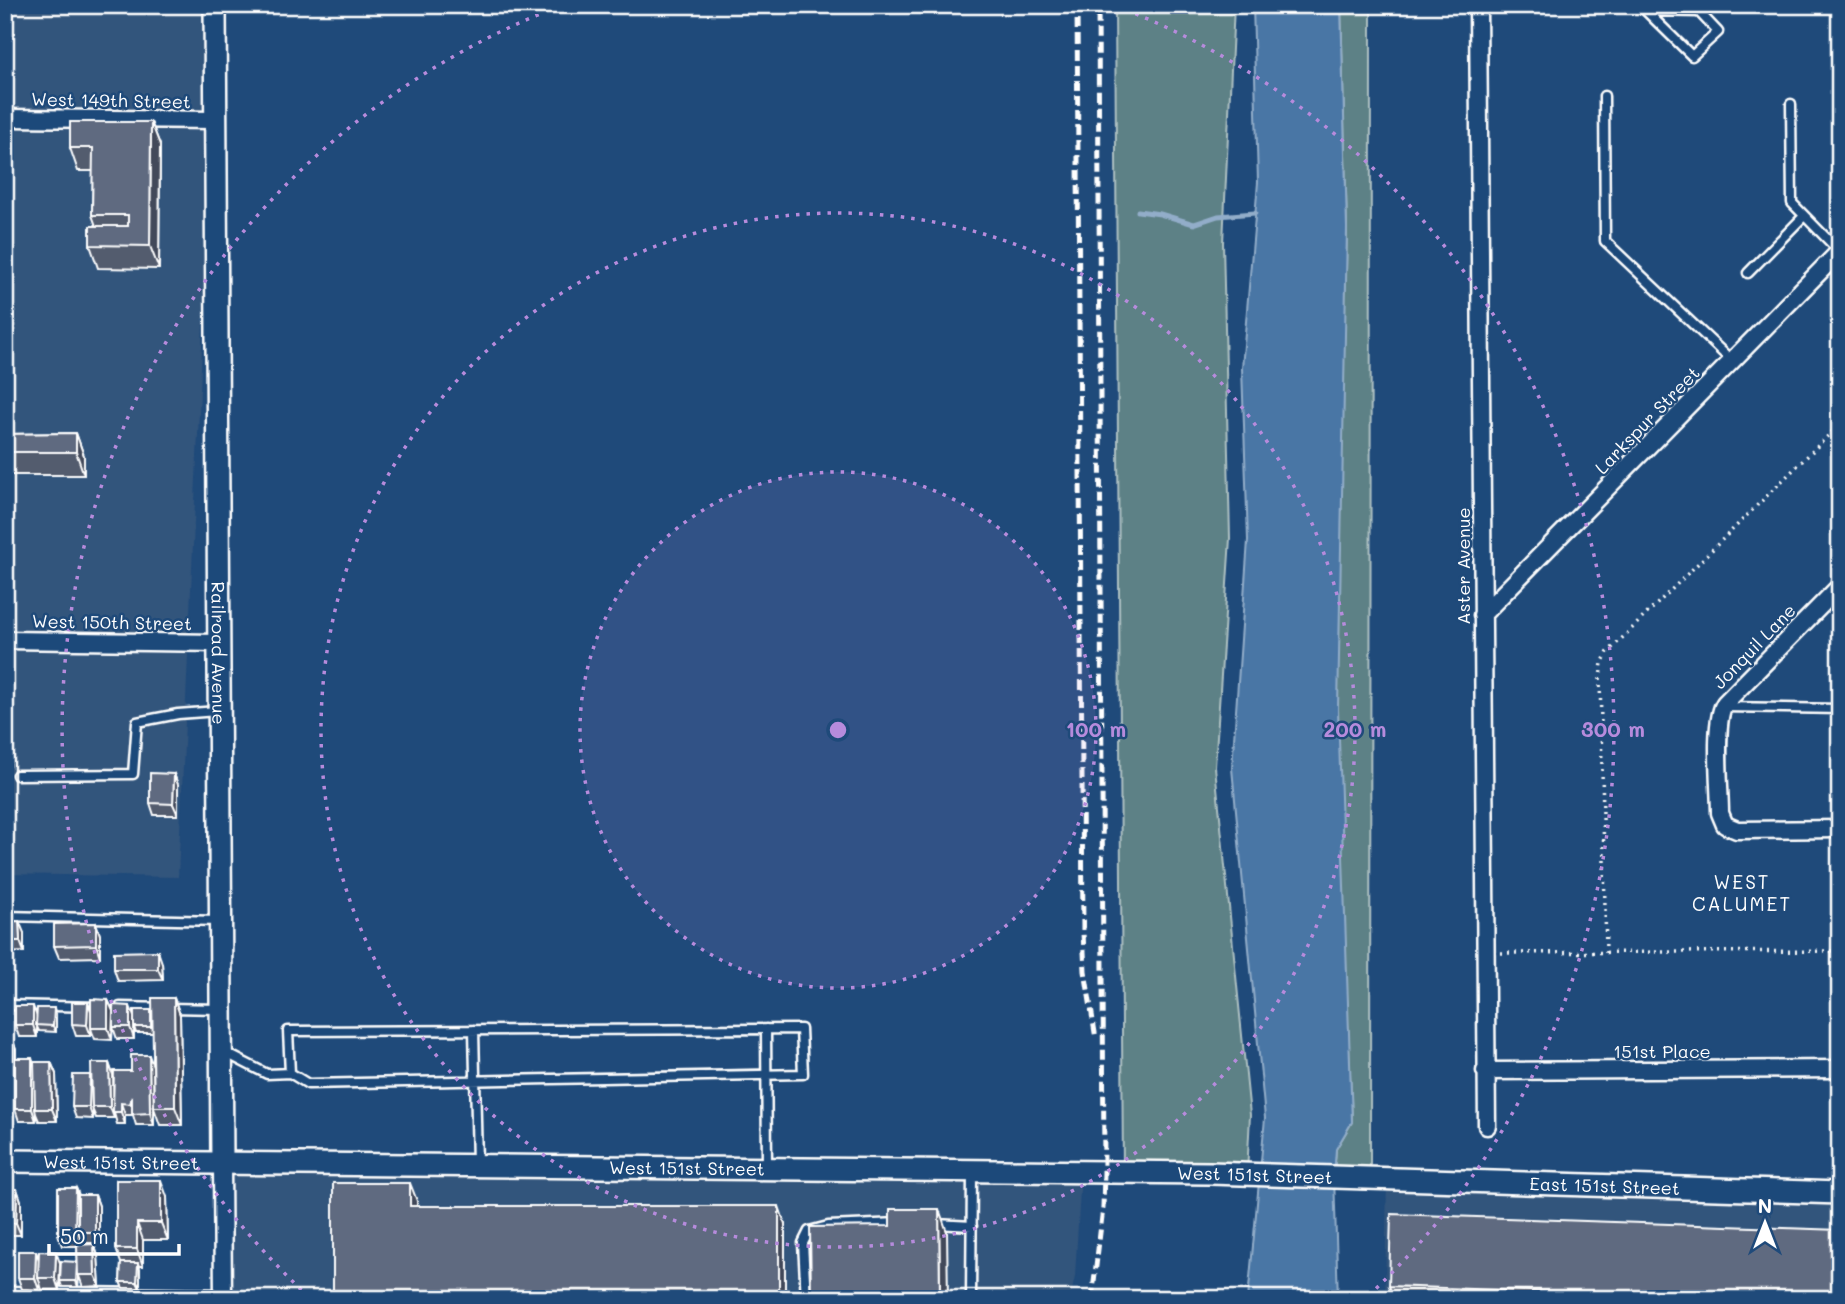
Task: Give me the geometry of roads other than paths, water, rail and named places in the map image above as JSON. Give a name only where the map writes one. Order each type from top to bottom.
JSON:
[{"type":"street","name":"Railroad Avenue","points":[[215,5],[223,1296]]},
{"type":"street","name":"Aster Avenue","points":[[1478,5],[1487,1126]]},
{"type":"street","name":"West 149th Street","points":[[5,118],[216,120]]},
{"type":"street","name":"Larkspur Street","points":[[1482,615],[1839,251]]},
{"type":"street","name":"Jonquil Lane","points":[[1840,586],[1722,707],[1719,726],[1721,819],[1725,825],[1737,830],[1840,829]]},
{"type":"street","name":"West 150th Street","points":[[5,640],[219,643]]},
{"type":"street","name":"151st Place","points":[[1485,1071],[1840,1069]]},
{"type":"street","name":"West 151st Street","points":[[5,1161],[972,1170],[1370,1177]]},
{"type":"street","name":"East 151st Street","points":[[1370,1177],[1840,1193]]},
{"type":"lane","points":[[1646,8],[1699,12],[1718,32],[1692,56],[1646,8]]},
{"type":"lane","points":[[1604,96],[1605,240],[1732,361]]},
{"type":"lane","points":[[1791,104],[1792,203],[1839,251]]},
{"type":"lane","points":[[1748,273],[1804,216]]},
{"type":"lane","points":[[1722,707],[1840,709]]},
{"type":"lane","points":[[17,775],[132,774],[137,722],[178,714],[219,711]]},
{"type":"lane","points":[[5,916],[221,921]]},
{"type":"lane","points":[[5,1005],[221,1009]]},
{"type":"lane","points":[[766,1029],[767,1168]]},
{"type":"lane","points":[[221,1051],[267,1074],[289,1073],[308,1084],[803,1074],[801,1029],[288,1031],[289,1073]]},
{"type":"lane","points":[[474,1030],[477,1165]]},
{"type":"lane","points":[[971,1299],[972,1170]]},
{"type":"lane","points":[[806,1299],[803,1243],[809,1231],[828,1226],[914,1223]]},
{"type":"lane","points":[[926,1224],[972,1226]]},
{"type":"lane","points":[[5,1292],[223,1296]]},
{"type":"waterway","points":[[1138,211],[1194,224],[1218,216],[1255,213]]},
{"type":"railway","points":[[1077,5],[1083,933],[1085,971],[1096,1039]]},
{"type":"railway","points":[[1092,1299],[1103,1208],[1104,1172],[1098,5]]},
{"type":"district","name":"WEST CALUMET","points":[[1742,892]]}]
